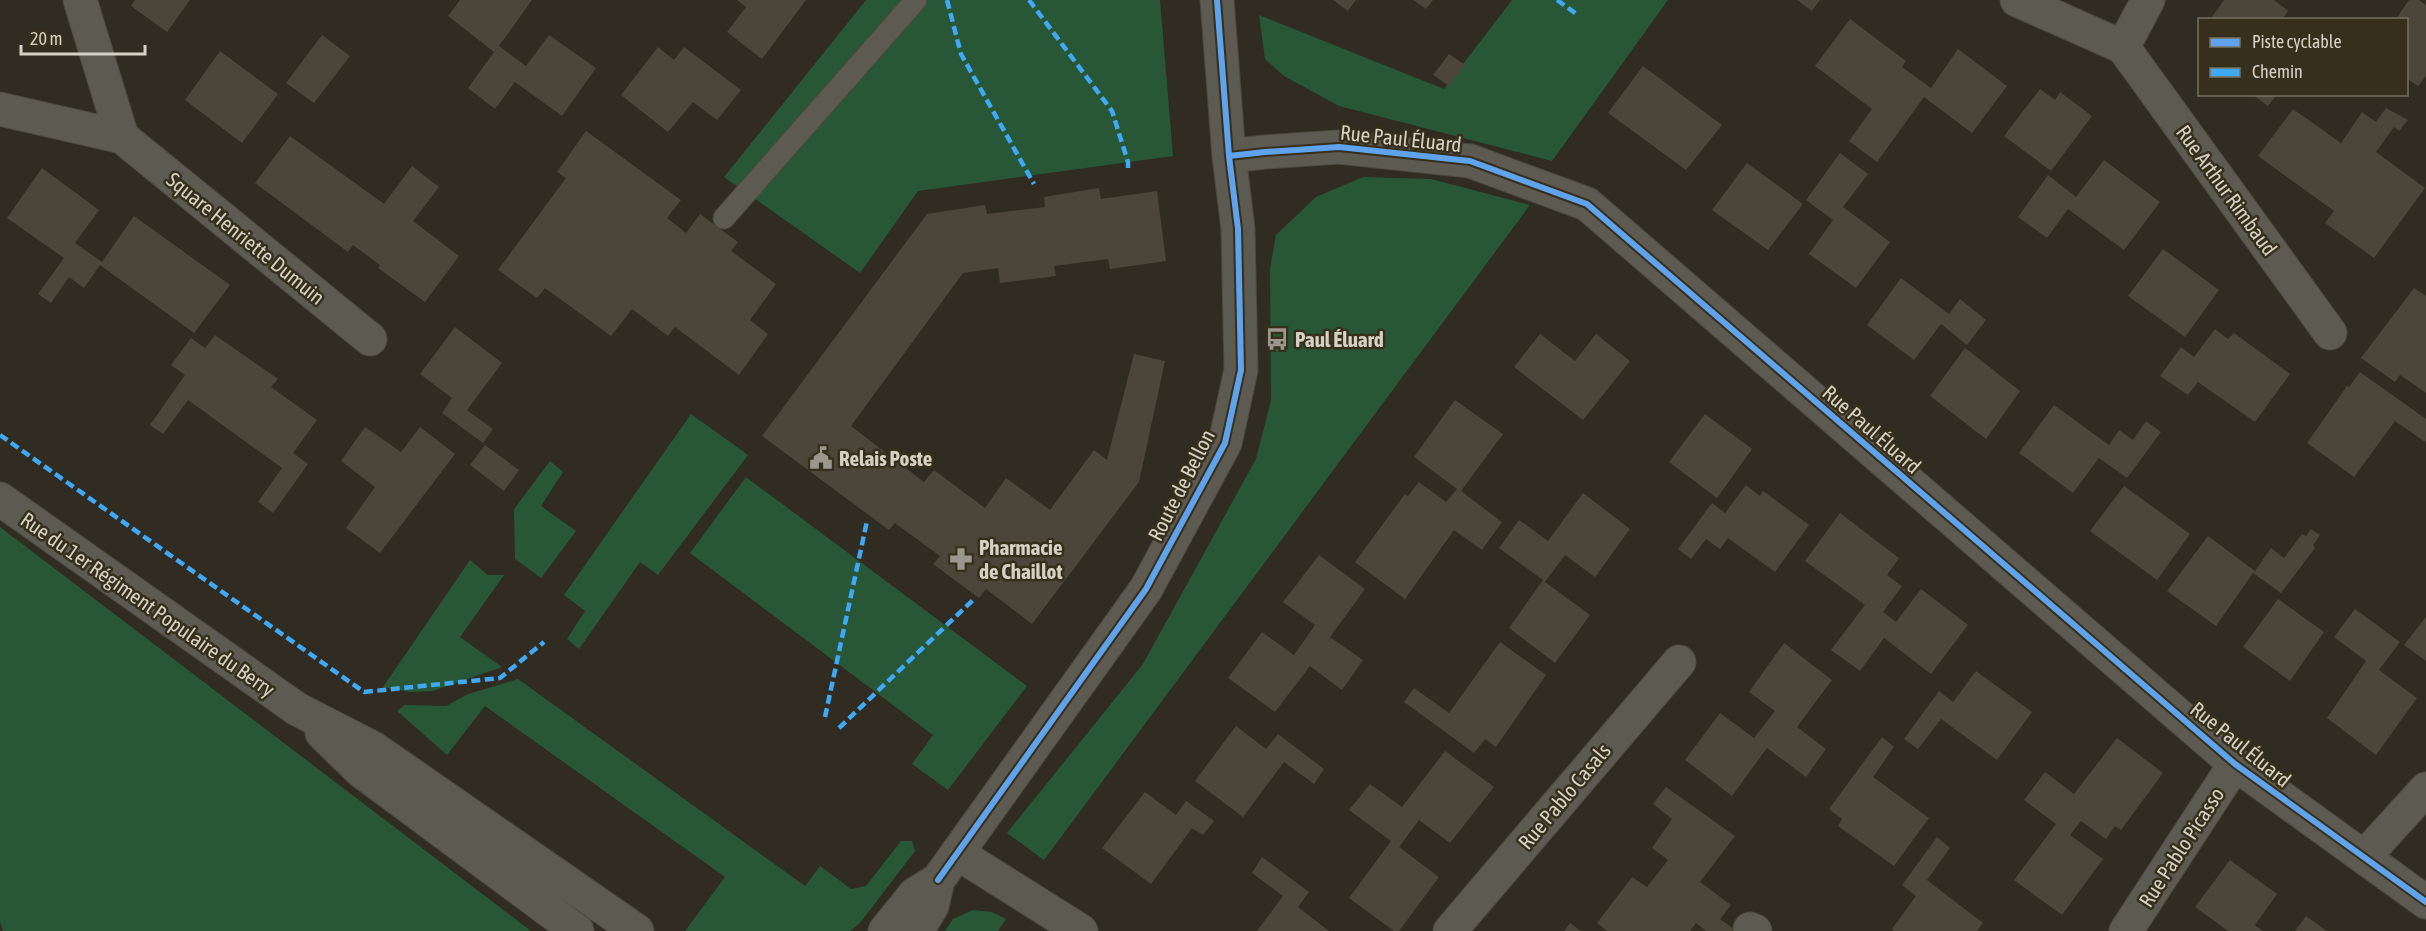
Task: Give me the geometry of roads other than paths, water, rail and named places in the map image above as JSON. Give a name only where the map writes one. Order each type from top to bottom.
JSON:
[{"type":"street","points":[[80,0],[122,137]]},
{"type":"street","name":"Route de Bellon","points":[[917,931],[932,906],[938,880],[1146,589],[1225,443],[1241,370],[1238,230],[1229,156],[1217,0]]},
{"type":"street","points":[[2017,0],[2123,47],[2148,0]]},
{"type":"street","name":"Rue Arthur Rimbaud","points":[[2123,47],[2330,333]]},
{"type":"street","name":"Square Henriette Dumuin","points":[[0,109],[122,137],[370,339]]},
{"type":"street","name":"Rue Paul Éluard","points":[[1229,156],[1339,147],[1470,161],[1587,204],[2235,764],[2426,902]]},
{"type":"street","name":"Rue du 1er Régiment Populaire du Berry","points":[[0,499],[297,709],[373,748],[637,931]]},
{"type":"street","name":"Rue Pablo Casals","points":[[1450,931],[1679,662]]},
{"type":"street","name":"Rue du 1er Régiment Populaire du Berry","points":[[297,709],[361,771],[577,931]]},
{"type":"street","name":"Rue Pablo Picasso","points":[[2126,931],[2235,764]]},
{"type":"street","points":[[2364,857],[2426,789]]},
{"type":"street","points":[[957,853],[1081,931]]},
{"type":"street","name":"Route de Bellon","points":[[885,931],[915,894],[938,880]]},
{"type":"lane","points":[[724,218],[916,0]]},
{"type":"place","name":"Paul Éluard","points":[[1277,339]]},
{"type":"place","name":"Relais Poste","points":[[821,458]]},
{"type":"place","name":"Pharmacie de Chaillot","points":[[961,559]]}]
